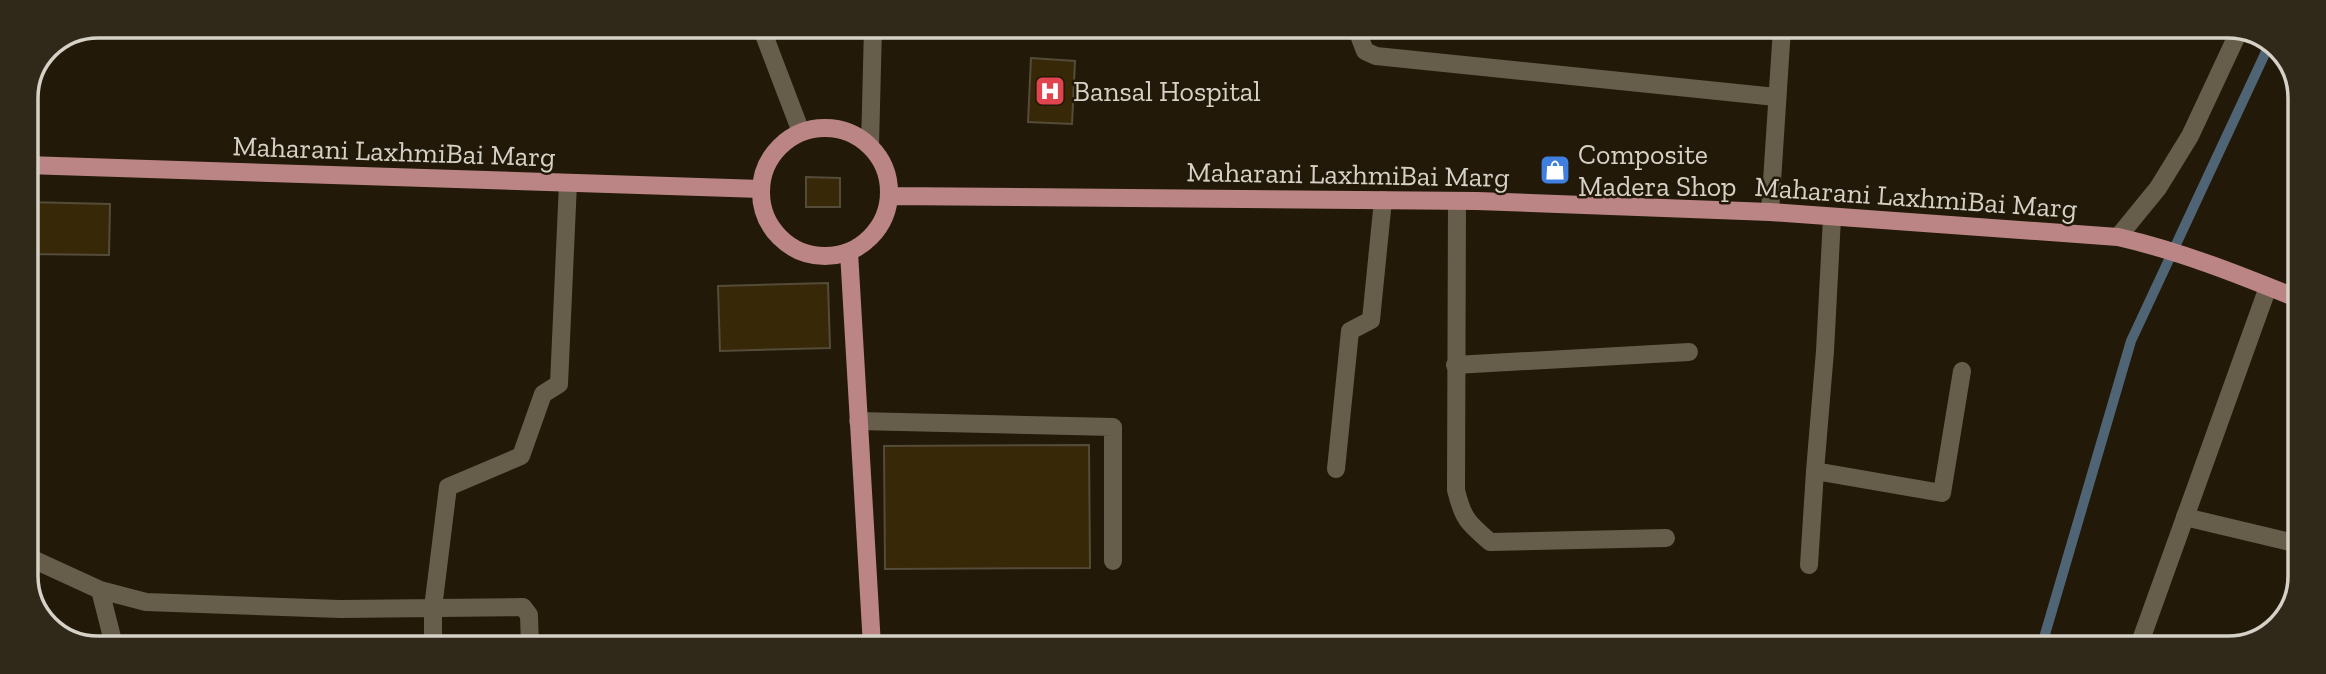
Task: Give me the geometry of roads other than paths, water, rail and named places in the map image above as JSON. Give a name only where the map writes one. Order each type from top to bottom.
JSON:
[{"type":"main road","points":[[820,128],[855,136],[870,146],[881,161],[888,178],[890,196],[886,214],[865,243],[849,252],[813,256],[796,249],[780,239],[769,224],[762,207],[764,171],[773,155],[801,132],[820,128]]},
{"type":"main road","name":"Maharani LaxhmiBai Marg","points":[[38,165],[761,189]]},
{"type":"main road","name":"Maharani LaxhmiBai Marg","points":[[890,196],[1457,201],[1770,212],[2118,237],[2227,271],[2287,295]]},
{"type":"main road","points":[[849,252],[871,636]]},
{"type":"street","points":[[765,38],[801,132]]},
{"type":"street","points":[[870,146],[873,38]]},
{"type":"street","points":[[1360,38],[1365,51],[1376,56],[1776,97]]},
{"type":"street","points":[[1770,212],[1781,38]]},
{"type":"street","points":[[2118,237],[2158,188],[2190,136],[2235,39]]},
{"type":"street","points":[[433,636],[433,608],[448,487],[521,456],[542,394],[559,384],[568,183]]},
{"type":"street","points":[[1336,468],[1350,331],[1371,320],[1383,200]]},
{"type":"street","points":[[1457,201],[1456,491],[1468,523],[1490,542],[1666,538]]},
{"type":"street","points":[[1809,565],[1832,218]]},
{"type":"street","points":[[2142,636],[2268,287]]},
{"type":"street","points":[[1455,365],[1689,352]]},
{"type":"street","points":[[1815,471],[1942,493],[1962,370]]},
{"type":"street","points":[[858,421],[1113,427],[1113,561]]},
{"type":"street","points":[[2185,517],[2288,542]]},
{"type":"street","points":[[39,562],[100,590],[146,602],[340,609],[523,607],[529,615],[530,636]]},
{"type":"street","points":[[100,590],[112,636]]},
{"type":"waterway","points":[[2045,636],[2131,341],[2266,52]]},
{"type":"place","name":"Bansal Hospital","points":[[1050,91]]},
{"type":"place","name":"Composite Madera Shop","points":[[1555,170]]}]
